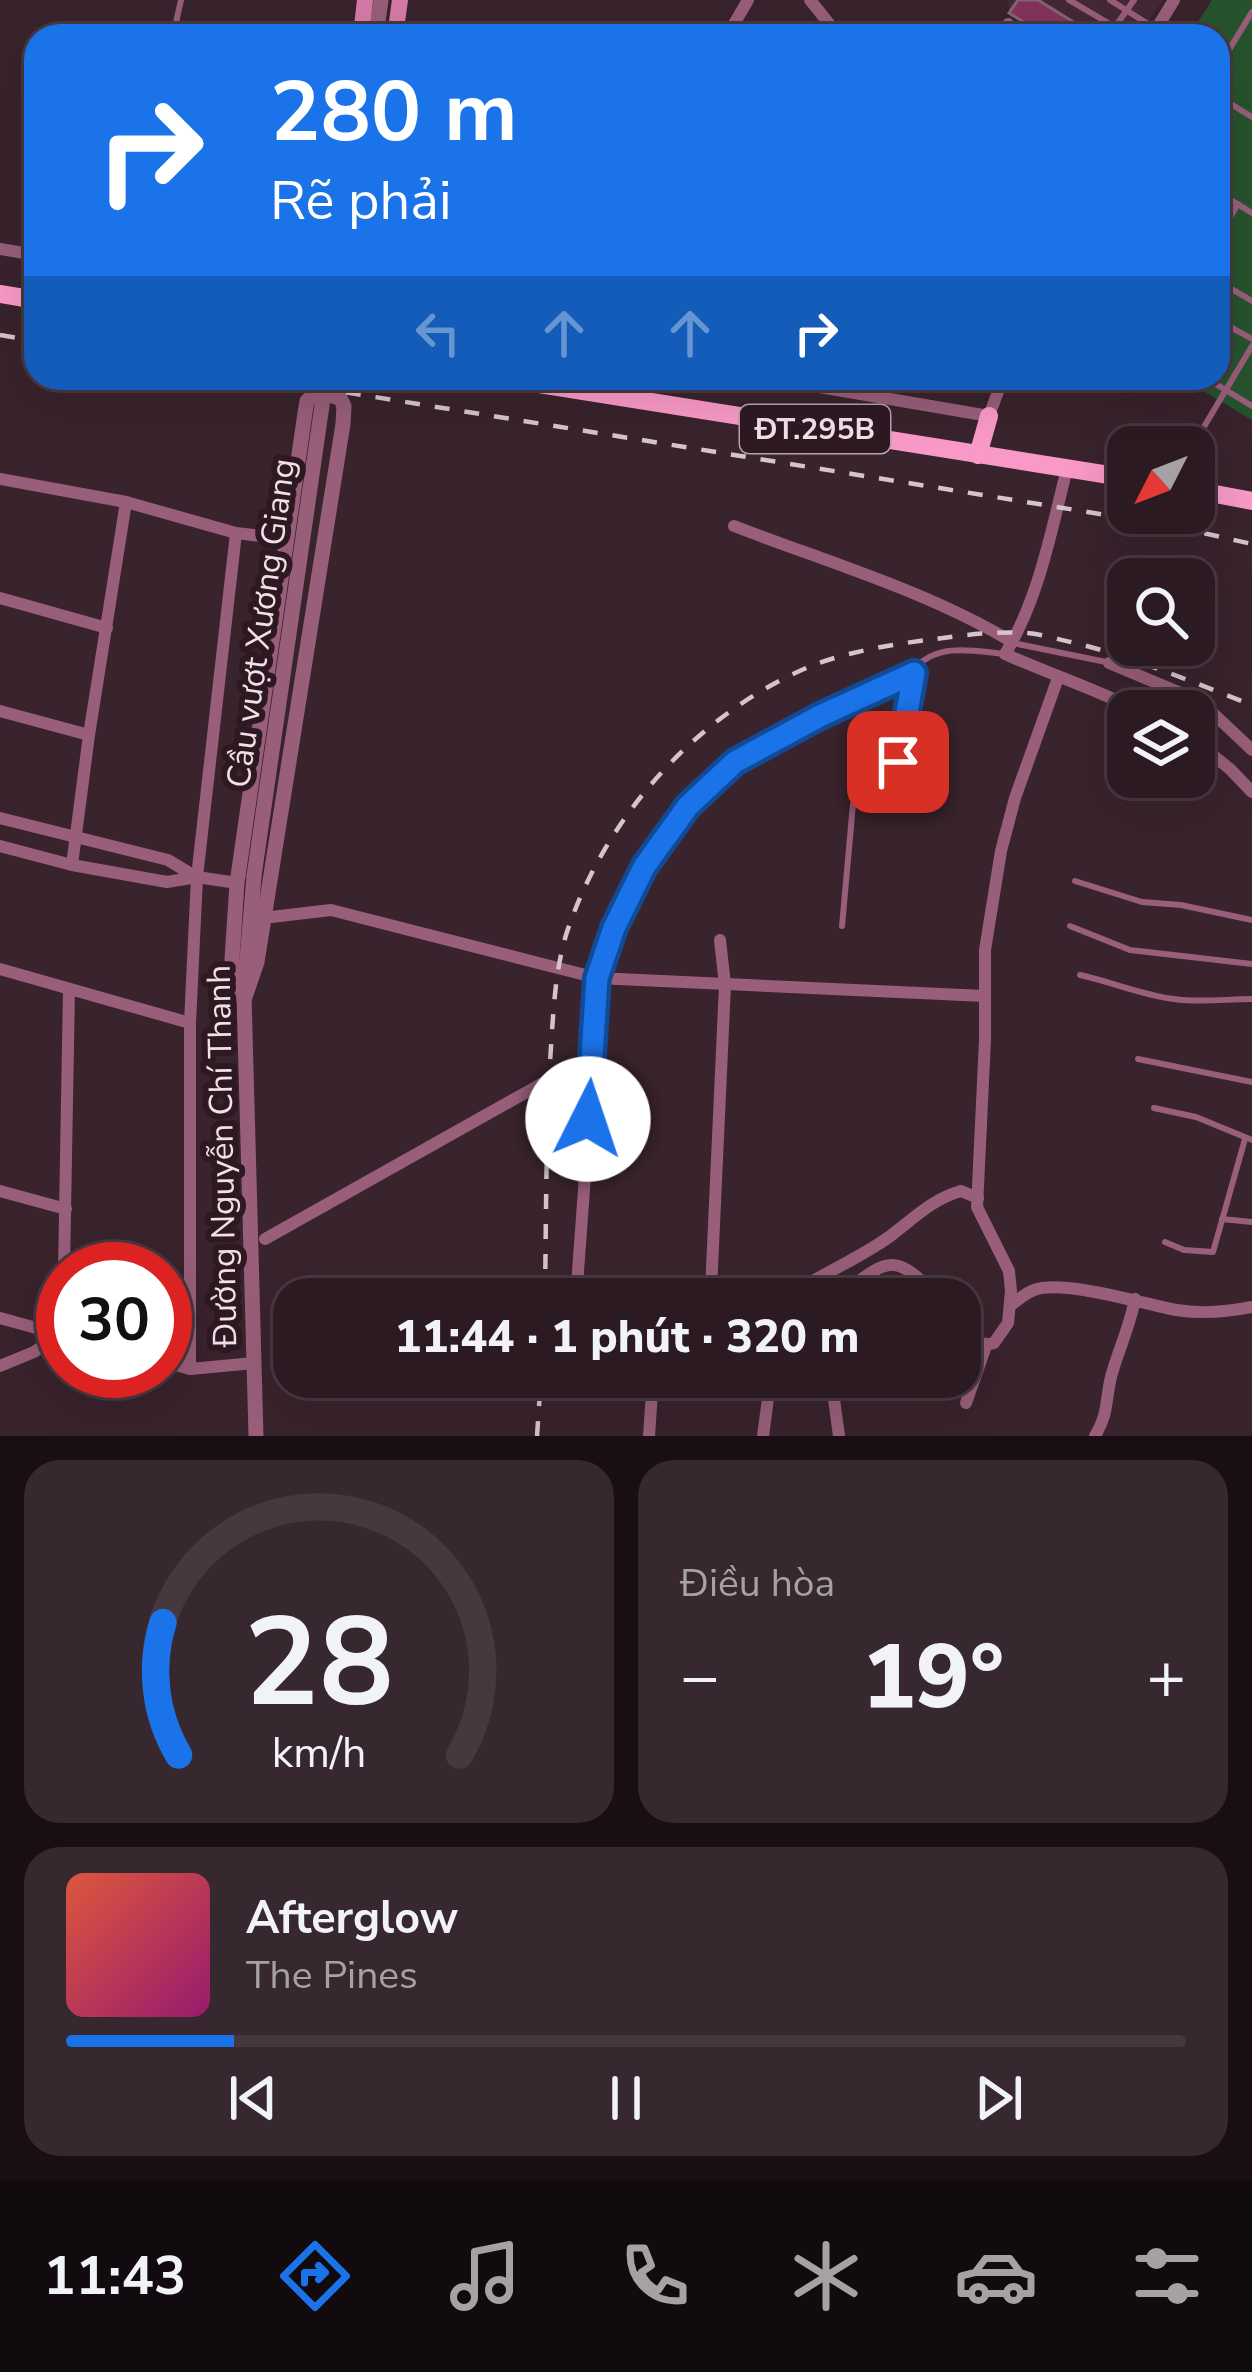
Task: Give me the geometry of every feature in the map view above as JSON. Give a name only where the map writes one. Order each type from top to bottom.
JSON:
[{"type":"main road","name":"ĐT.295B","points":[[575,390],[1107,475]]},
{"type":"main road","points":[[979,455],[989,416]]},
{"type":"main road","points":[[1215,494],[1252,502]]},
{"type":"street","points":[[810,0],[829,24]]},
{"type":"street","name":"Cầu vượt Xương Giang","points":[[254,876],[324,390]]},
{"type":"street","points":[[836,390],[989,416],[999,390]]},
{"type":"street","points":[[317,392],[340,398],[344,406],[257,962],[244,1000],[232,959],[236,883],[308,401],[317,392]]},
{"type":"street","points":[[1009,648],[1040,572],[1067,469]]},
{"type":"street","points":[[0,478],[127,502],[236,533],[325,548]]},
{"type":"street","points":[[72,865],[127,502]]},
{"type":"street","points":[[734,526],[973,618],[1009,648],[1058,678],[1107,695]]},
{"type":"street","points":[[190,1242],[190,1023],[197,877],[236,533]]},
{"type":"street","points":[[0,598],[107,628]]},
{"type":"street","points":[[1116,666],[1200,701],[1252,750]]},
{"type":"street","points":[[578,1278],[597,978],[614,928],[644,867],[688,806],[735,762],[914,673]]},
{"type":"street","points":[[966,1403],[982,1344],[994,1343],[1003,1333],[1010,1306],[1009,1271],[977,1207],[985,950],[1015,798],[1058,678]]},
{"type":"street","points":[[0,711],[89,735]]},
{"type":"street","points":[[1215,757],[1252,792]]},
{"type":"street","points":[[0,818],[168,860],[197,877]]},
{"type":"street","points":[[0,846],[167,882],[197,877],[236,883]]},
{"type":"street","name":"Đường Nguyễn Chí Thanh","points":[[254,876],[244,1000],[256,1436]]},
{"type":"street","points":[[263,918],[331,910],[597,978],[985,996]]},
{"type":"street","points":[[712,1278],[725,985],[720,940]]},
{"type":"street","points":[[0,969],[190,1023]]},
{"type":"street","points":[[65,1242],[69,989]]},
{"type":"street","points":[[265,1240],[550,1079],[592,1080]]},
{"type":"street","points":[[824,1278],[949,1194],[961,1190],[978,1198]]},
{"type":"street","points":[[0,1191],[66,1209]]},
{"type":"street","points":[[864,1278],[883,1264],[920,1278]]},
{"type":"street","points":[[1010,1306],[1047,1287],[1190,1311],[1252,1307]]},
{"type":"street","points":[[1095,1436],[1106,1418],[1111,1376],[1136,1299]]},
{"type":"street","points":[[0,1318],[36,1328]]},
{"type":"street","points":[[0,1366],[36,1351]]},
{"type":"street","points":[[192,1369],[254,1363]]},
{"type":"street","points":[[650,1436],[651,1398]]},
{"type":"street","points":[[764,1436],[768,1398]]},
{"type":"street","points":[[833,1398],[839,1436]]},
{"type":"lane","points":[[1069,0],[1106,24]]},
{"type":"lane","points":[[1110,0],[1143,24]]},
{"type":"lane","points":[[1120,24],[1134,0]]},
{"type":"lane","points":[[1230,48],[1252,12]]},
{"type":"lane","points":[[1230,199],[1252,213]]},
{"type":"lane","points":[[1230,217],[1238,204]]},
{"type":"lane","points":[[1230,385],[1252,342]]},
{"type":"lane","points":[[1205,426],[1227,391],[1252,406]]},
{"type":"lane","points":[[842,926],[854,804],[891,807],[914,673],[926,656],[1009,648],[1107,663]]},
{"type":"lane","points":[[1075,881],[1142,902],[1252,920]]},
{"type":"lane","points":[[1070,926],[1130,950],[1252,964]]},
{"type":"lane","points":[[1080,975],[1180,1000],[1252,999]]},
{"type":"lane","points":[[1138,1059],[1252,1082]]},
{"type":"lane","points":[[1154,1108],[1196,1118],[1249,1140],[1213,1252],[1184,1250],[1166,1242]]},
{"type":"lane","points":[[1222,1219],[1252,1222]]},
{"type":"shaded area","points":[[1008,0],[1163,0],[1146,24],[1027,24],[1009,13]]},
{"type":"green space","points":[[1212,0],[1252,0],[1252,420],[1202,390],[1230,390],[1230,24],[1197,24]]},
{"type":"building","points":[[1018,0],[1038,0],[1077,24],[1027,24],[1009,13]]},
{"type":"railway","points":[[0,335],[24,339]]},
{"type":"railway","points":[[331,390],[1172,526],[1252,544]]},
{"type":"railway","points":[[545,1278],[550,1062],[556,982],[566,935],[604,850],[630,811],[693,741],[769,687],[811,666],[888,646],[992,633],[1032,634],[1094,648],[1252,705]]},
{"type":"railway","points":[[537,1436],[540,1398]]},
{"type":"route","points":[[588,1119],[597,978],[614,928],[644,867],[688,806],[735,762],[914,673],[898,762]]}]
